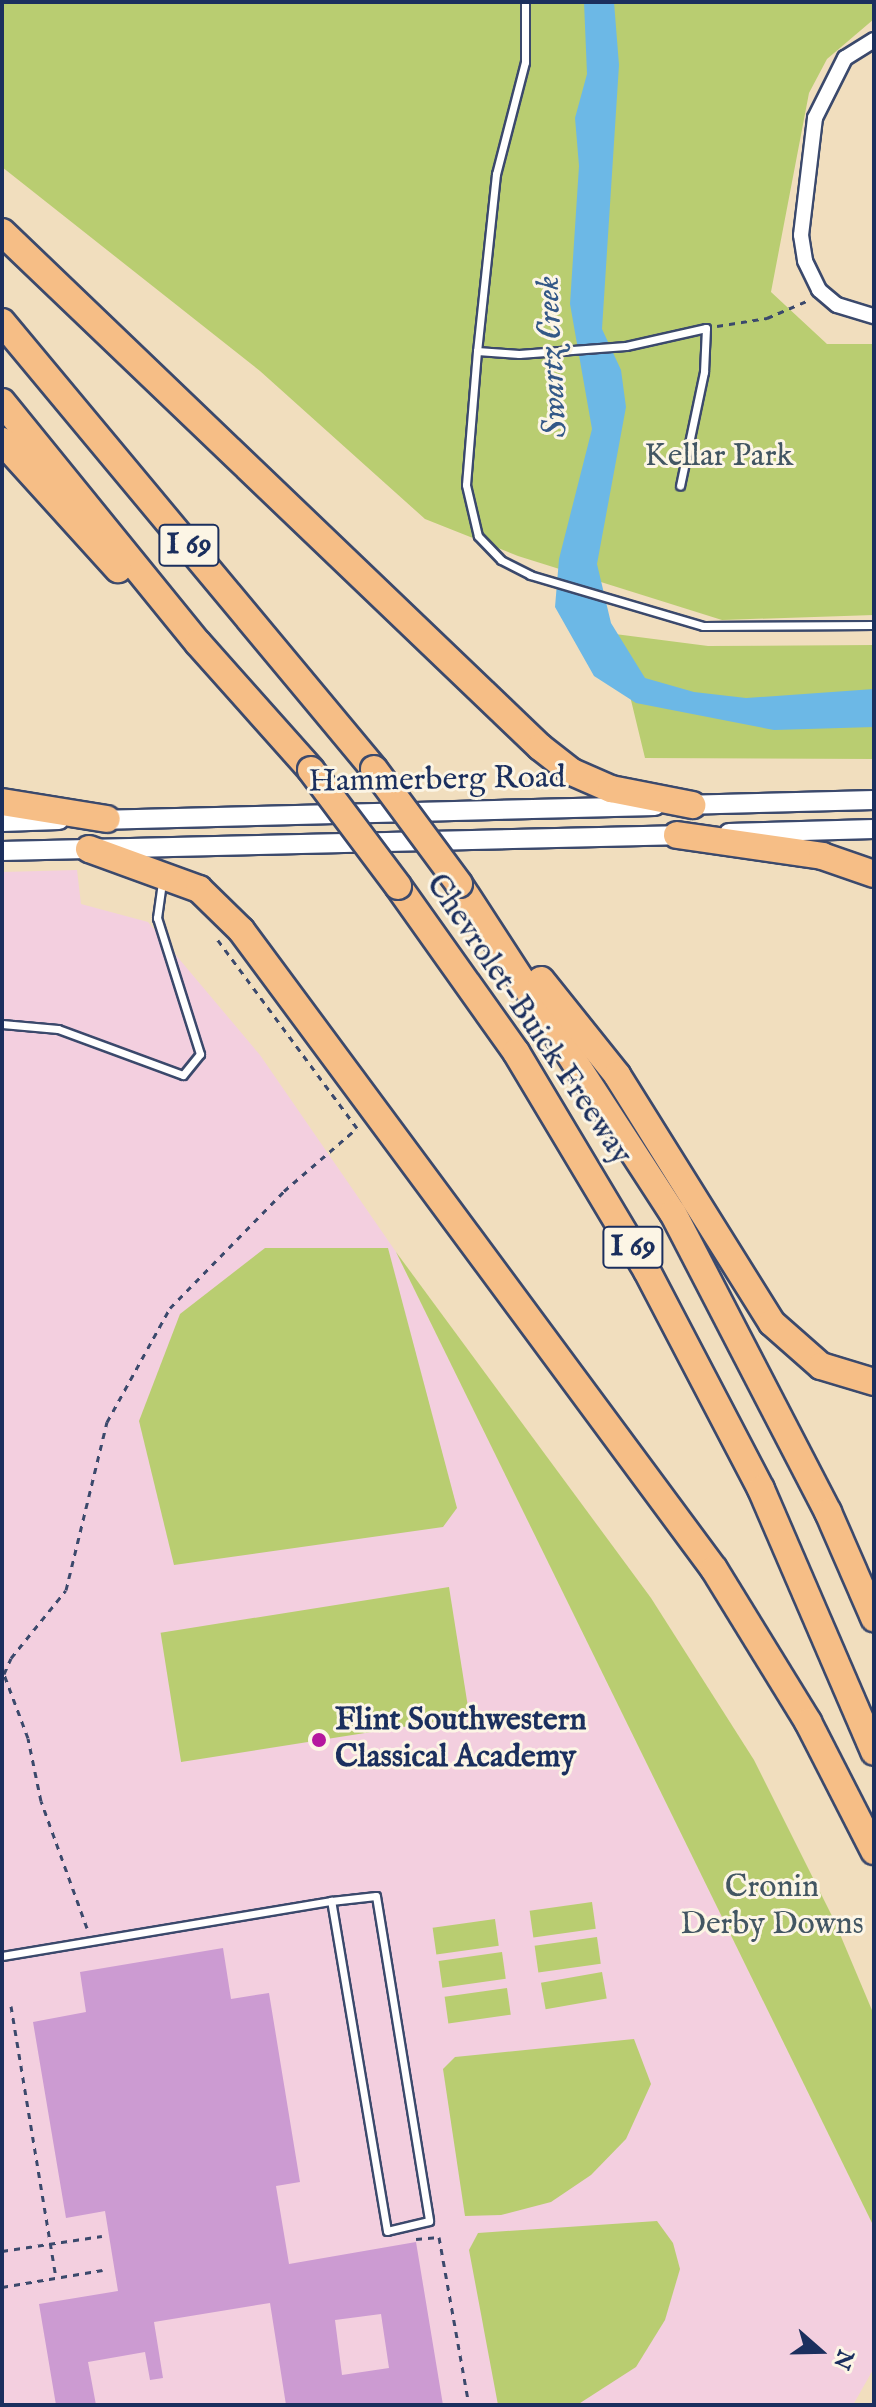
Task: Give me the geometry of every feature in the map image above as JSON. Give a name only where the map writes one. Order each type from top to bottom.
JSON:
[{"type":"highway","points":[[2,232],[540,747],[572,772],[611,789],[692,805]]},
{"type":"highway","name":"Chevrolet-Buick Freeway","points":[[2,322],[374,769],[462,888],[673,1213],[821,1498],[874,1618]]},
{"type":"highway","name":"Chevrolet-Buick Freeway","points":[[2,402],[198,643],[311,770],[516,1052],[647,1271],[761,1489],[874,1752]]},
{"type":"highway","points":[[2,441],[116,567],[198,643]]},
{"type":"highway","points":[[2,802],[107,819]]},
{"type":"highway","points":[[677,835],[822,856],[874,874]]},
{"type":"highway","points":[[89,849],[163,872],[213,899],[241,930],[714,1569],[808,1722],[874,1851]]},
{"type":"highway","points":[[462,888],[594,1041],[772,1323],[821,1366],[874,1382]]},
{"type":"street","points":[[874,40],[845,58],[815,118],[801,235],[814,295],[874,316]]},
{"type":"street","name":"Hammerberg Road","points":[[2,822],[874,800]]},
{"type":"street","name":"Hammerberg Road","points":[[2,851],[874,829]]},
{"type":"lane","points":[[525,2],[525,62],[496,174],[477,351],[466,485],[470,520],[501,560],[550,581],[721,629],[874,625]]},
{"type":"lane","points":[[477,351],[568,351],[626,346],[706,328],[704,372],[680,486]]},
{"type":"lane","points":[[2,1024],[58,1029],[183,1075],[200,1054],[157,918],[163,872]]},
{"type":"lane","points":[[2,1956],[331,1901],[376,1896],[429,2221],[387,2231],[331,1901]]},
{"type":"path","points":[[706,328],[767,318],[814,295]]},
{"type":"path","points":[[90,1941],[4,1674],[11,1658],[66,1590],[107,1422],[170,1308],[284,1191],[357,1128],[212,932]]},
{"type":"path","points":[[11,2006],[56,2277]]},
{"type":"path","points":[[2,2251],[102,2236]]},
{"type":"path","points":[[408,2239],[439,2237],[469,2405]]},
{"type":"path","points":[[2,2287],[103,2270]]},
{"type":"shaded area","name":"Flint Southwestern Classical Academy","points":[[77,870],[81,904],[148,922],[260,1055],[396,1252],[874,2227],[874,2368],[853,2405],[2,2405],[2,872]]},
{"type":"green space","name":"Kellar Park","points":[[2,2],[874,2],[874,19],[827,59],[809,93],[771,292],[827,344],[874,344],[874,615],[722,620],[518,556],[425,519],[260,371],[2,167]]},
{"type":"green space","points":[[615,634],[708,646],[874,645],[874,759],[645,758]]},
{"type":"green space","points":[[265,1248],[388,1248],[457,1508],[443,1527],[174,1565],[139,1421],[180,1314]]},
{"type":"green space","name":"Cronin Derby Downs","points":[[396,1252],[651,1598],[754,1760],[834,1920],[874,2015],[874,2227]]},
{"type":"green space","points":[[449,1587],[469,1716],[181,1762],[161,1633]]},
{"type":"green space","points":[[592,1902],[596,1929],[533,1938],[530,1911]]},
{"type":"green space","points":[[495,1919],[499,1946],[436,1955],[433,1928]]},
{"type":"green space","points":[[597,1937],[601,1964],[538,1973],[535,1946]]},
{"type":"green space","points":[[502,1952],[506,1979],[442,1988],[439,1961]]},
{"type":"green space","points":[[602,1972],[607,1999],[546,2009],[541,1983]]},
{"type":"green space","points":[[507,1988],[511,2015],[448,2024],[445,1997]]},
{"type":"green space","points":[[634,2039],[651,2084],[626,2139],[591,2175],[551,2202],[501,2215],[465,2216],[443,2069],[455,2057]]},
{"type":"green space","points":[[657,2221],[673,2243],[680,2269],[665,2320],[636,2367],[577,2405],[498,2405],[469,2250],[478,2233]]},
{"type":"water","points":[[584,2],[614,2],[619,65],[602,329],[621,370],[626,407],[597,564],[611,623],[645,678],[694,692],[746,698],[874,689],[874,727],[774,730],[636,703],[594,676],[555,607],[559,559],[592,429],[570,304],[579,166],[575,118],[587,74]]},
{"type":"building","points":[[223,1948],[231,1999],[269,1993],[300,2182],[276,2186],[289,2264],[416,2242],[443,2405],[286,2405],[270,2303],[154,2322],[163,2378],[150,2380],[145,2352],[88,2362],[96,2405],[56,2405],[39,2304],[118,2291],[105,2211],[66,2218],[33,2022],[86,2012],[80,1972]],"holes":[[[381,2314],[389,2368],[342,2375],[335,2320]]]},
{"type":"place","name":"Flint Southwestern Classical Academy","points":[[319,1740]]},
{"type":"water label","name":"Swartz Creek","points":[[552,357]]}]
